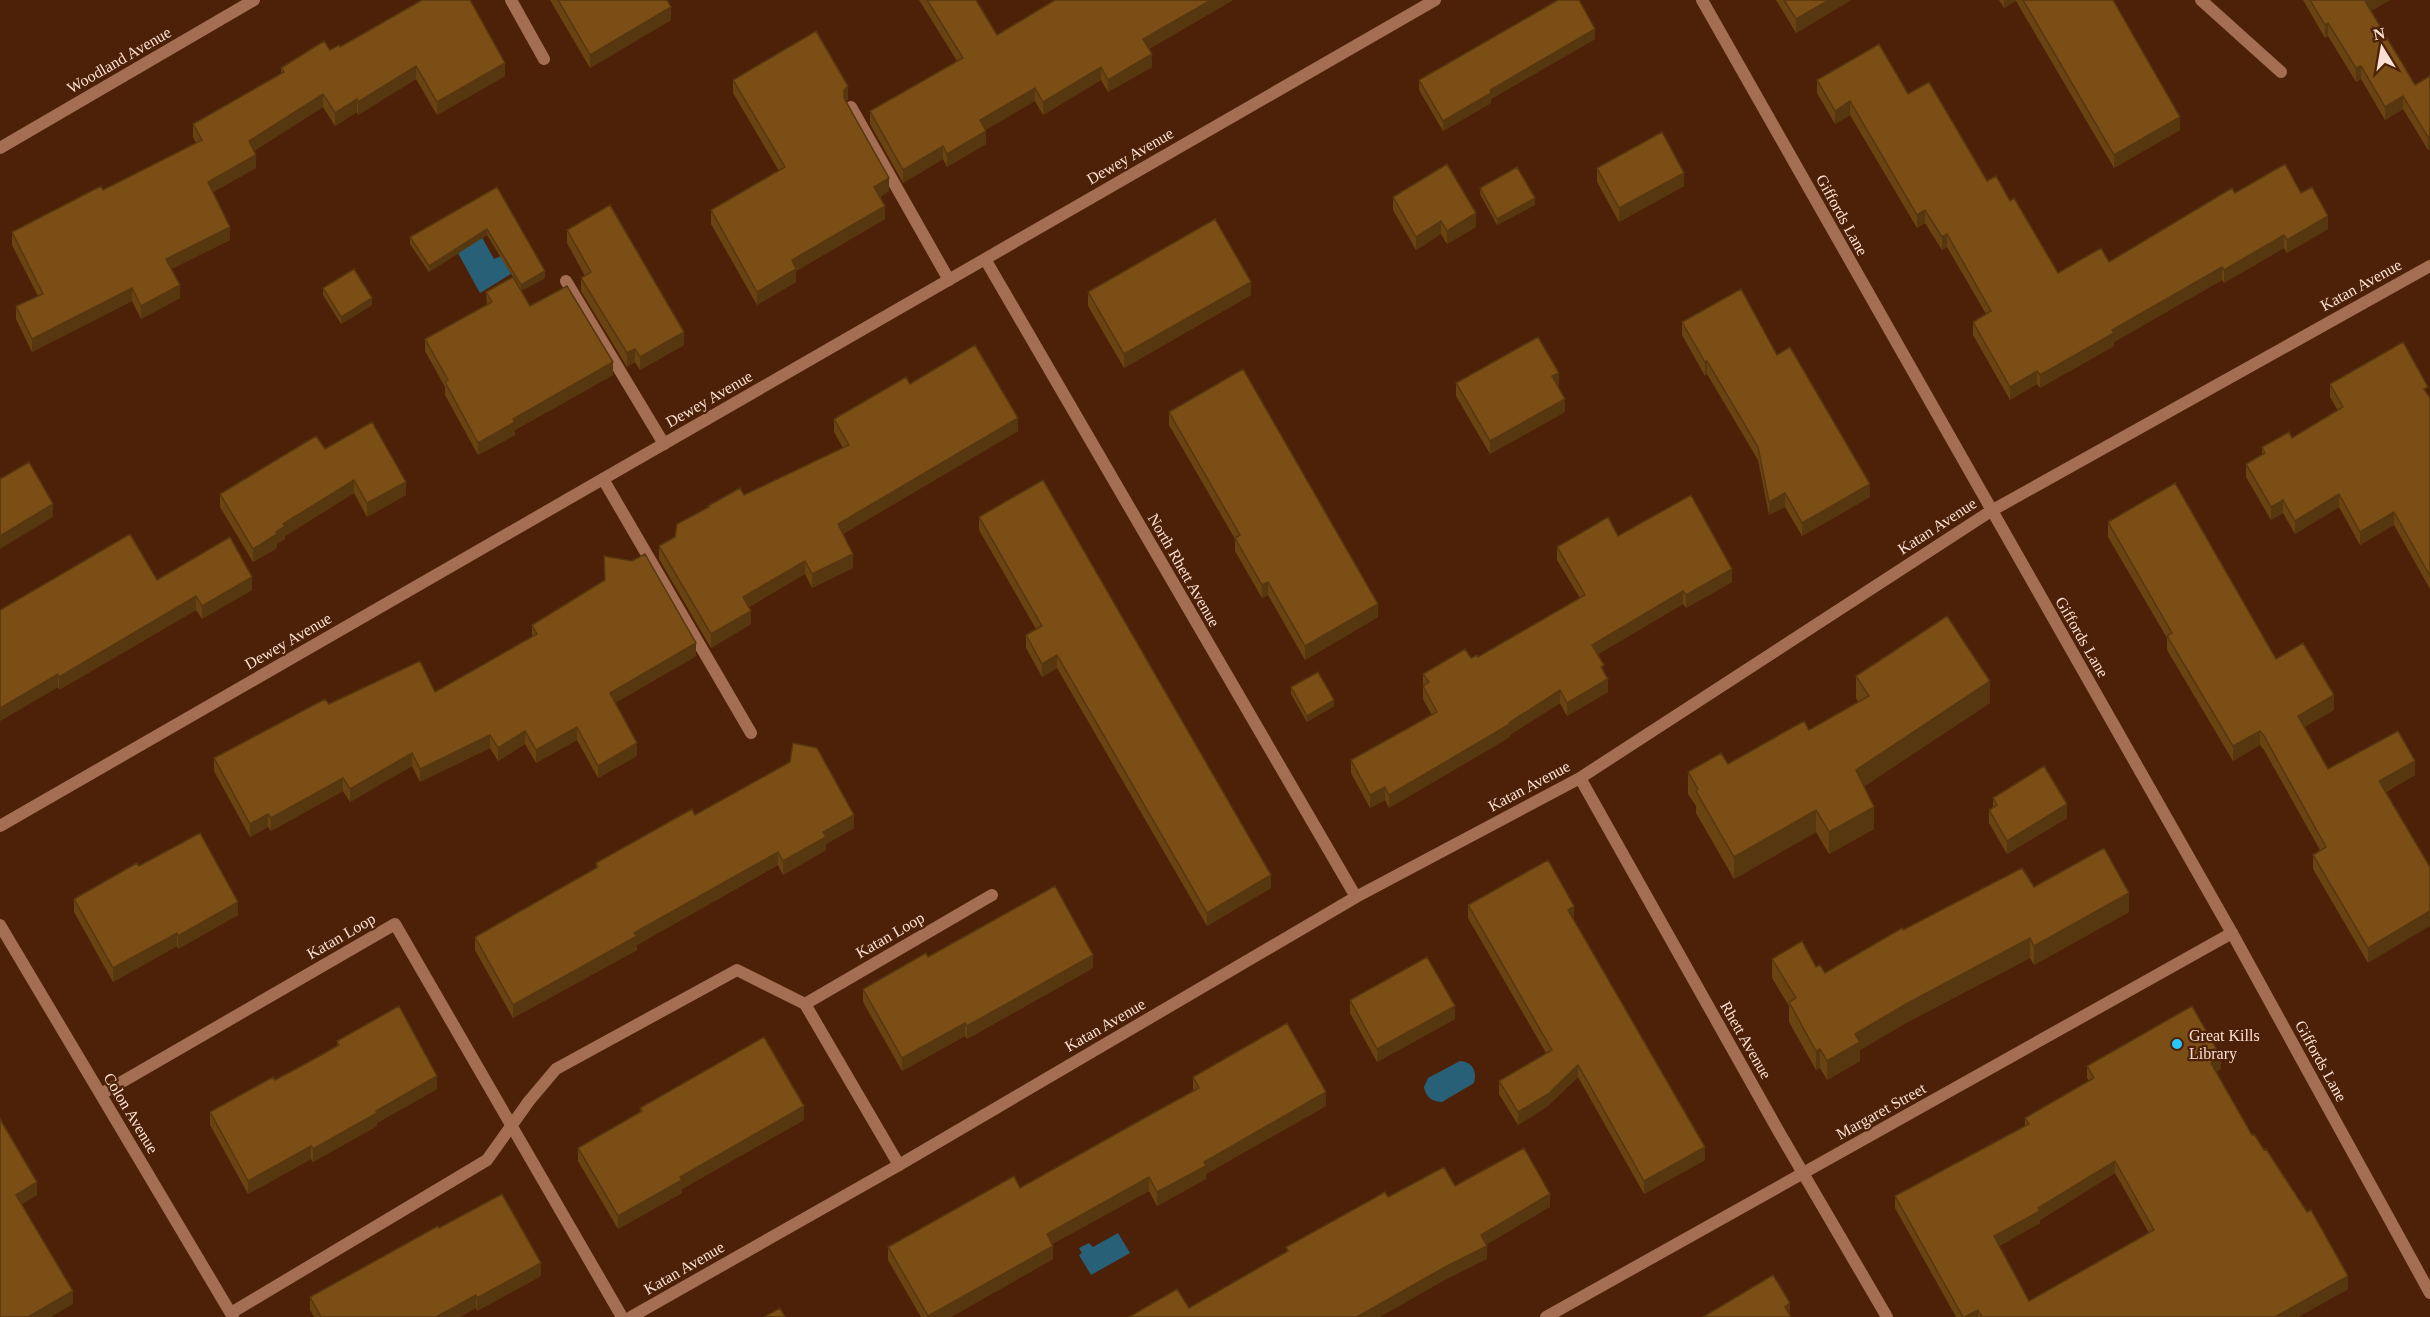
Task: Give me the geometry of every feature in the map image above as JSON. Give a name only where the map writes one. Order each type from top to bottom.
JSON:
[{"type":"street","name":"Woodland Avenue","points":[[0,148],[254,0]]},
{"type":"street","points":[[511,0],[544,59]]},
{"type":"street","name":"Dewey Avenue","points":[[0,826],[1435,0]]},
{"type":"street","name":"Giffords Lane","points":[[1702,0],[2232,933],[2430,1293]]},
{"type":"street","points":[[2201,0],[2281,72]]},
{"type":"street","points":[[851,107],[949,280]]},
{"type":"street","name":"North Rhett Avenue","points":[[985,259],[1356,897]]},
{"type":"street","name":"Katan Avenue","points":[[631,1317],[899,1165],[1356,897],[1580,778],[1991,511],[2430,266]]},
{"type":"street","points":[[566,281],[664,444]]},
{"type":"street","points":[[603,480],[751,733]]},
{"type":"street","name":"Rhett Avenue","points":[[1580,778],[1803,1174],[1887,1317]]},
{"type":"street","name":"Katan Loop","points":[[805,1004],[992,895]]},
{"type":"street","name":"Katan Loop","points":[[100,1094],[394,924],[622,1317]]},
{"type":"street","name":"Colon Avenue","points":[[0,926],[232,1315]]},
{"type":"street","name":"Margaret Street","points":[[1546,1317],[2232,933]]},
{"type":"street","points":[[232,1315],[487,1160],[529,1101],[556,1069],[737,970],[805,1004],[899,1165]]},
{"type":"water","points":[[479,232],[494,259],[501,256],[511,274],[480,293],[454,246]]},
{"type":"water","points":[[1460,1061],[1468,1063],[1473,1068],[1474,1083],[1442,1102],[1430,1098],[1424,1087],[1428,1078]]},
{"type":"water","points":[[1118,1233],[1130,1253],[1091,1275],[1079,1255],[1082,1253],[1079,1248],[1089,1243],[1093,1247]]},
{"type":"building","points":[[422,0],[470,0],[505,63],[437,102],[416,66],[358,102],[357,99],[335,113],[323,94],[249,141],[256,155],[208,182],[230,227],[166,259],[180,285],[141,306],[132,288],[32,339],[16,306],[43,294],[12,232],[101,186],[103,190],[202,140],[193,124],[284,72],[281,68],[324,41],[330,50],[339,45],[340,47]]},
{"type":"building","points":[[558,0],[667,0],[671,7],[590,55]]},
{"type":"building","points":[[927,0],[976,0],[997,35],[1055,0],[1211,0],[1143,39],[1152,54],[1108,80],[1101,67],[1043,102],[1035,88],[980,120],[986,131],[947,154],[943,146],[903,170],[870,111],[963,58]]},
{"type":"building","points":[[1558,0],[1579,0],[1595,29],[1490,90],[1491,93],[1443,121],[1419,80]]},
{"type":"building","points":[[1784,0],[1829,0],[1796,19]]},
{"type":"building","points":[[2023,0],[2113,0],[2180,117],[2114,155]]},
{"type":"building","points":[[2310,0],[2367,0],[2365,1],[2415,85],[2430,76],[2430,136],[2428,137],[2403,96],[2385,107],[2361,66],[2356,68],[2328,23],[2325,25]]},
{"type":"building","points":[[816,31],[848,86],[844,90],[844,98],[889,178],[874,187],[885,206],[792,260],[796,269],[757,292],[711,210],[785,167],[733,80]]},
{"type":"building","points":[[1879,44],[1908,94],[1929,82],[1987,181],[1996,176],[2010,201],[2014,198],[2058,273],[2101,248],[2109,262],[2232,188],[2235,193],[2285,164],[2301,193],[2312,187],[2328,216],[2287,240],[2284,235],[2224,270],[2222,267],[2112,330],[2114,333],[2040,375],[2037,371],[2010,387],[1973,322],[1991,311],[1947,234],[1942,237],[1925,210],[1917,215],[1850,101],[1835,111],[1817,80]]},
{"type":"building","points":[[1662,132],[1684,173],[1619,208],[1597,168]]},
{"type":"building","points":[[1447,164],[1476,213],[1447,231],[1441,221],[1416,237],[1393,197]]},
{"type":"building","points":[[1517,167],[1535,198],[1497,219],[1480,188]]},
{"type":"building","points":[[497,187],[545,271],[521,285],[487,229],[429,266],[410,237]]},
{"type":"building","points":[[610,205],[684,332],[640,357],[635,349],[627,353],[581,278],[591,272],[567,230]]},
{"type":"building","points":[[1215,219],[1251,282],[1124,354],[1088,292]]},
{"type":"building","points":[[354,269],[372,298],[341,317],[323,288]]},
{"type":"building","points":[[513,277],[530,306],[567,286],[613,362],[513,419],[515,422],[478,443],[445,382],[448,380],[425,339],[492,302],[486,292]]},
{"type":"building","points":[[1741,289],[1777,355],[1790,347],[1870,484],[1802,523],[1785,493],[1769,502],[1758,447],[1682,322]]},
{"type":"building","points":[[1538,337],[1559,373],[1552,376],[1565,399],[1490,441],[1456,383]]},
{"type":"building","points":[[2403,342],[2428,387],[2424,389],[2430,398],[2430,576],[2394,512],[2360,532],[2339,494],[2295,521],[2283,500],[2271,507],[2246,464],[2265,453],[2262,447],[2289,432],[2292,438],[2343,407],[2330,384]]},
{"type":"building","points":[[975,345],[1018,418],[838,524],[853,554],[812,574],[805,561],[743,597],[751,611],[711,634],[659,546],[675,537],[677,524],[740,488],[744,495],[849,445],[834,419],[906,377],[910,384]]},
{"type":"building","points":[[1243,369],[1378,604],[1305,646],[1268,582],[1262,585],[1235,538],[1240,535],[1169,412]]},
{"type":"building","points":[[372,422],[406,482],[367,503],[354,480],[283,524],[285,526],[276,532],[277,534],[253,549],[220,494],[316,436],[325,449]]},
{"type":"building","points":[[29,462],[53,504],[0,536],[0,479]]},
{"type":"building","points":[[1043,480],[1271,875],[1207,913],[1057,655],[1042,664],[1026,635],[1042,626],[979,517]]},
{"type":"building","points":[[2175,483],[2276,659],[2303,643],[2334,695],[2298,716],[2328,769],[2398,731],[2415,761],[2379,781],[2430,867],[2430,911],[2368,948],[2313,855],[2326,847],[2264,736],[2260,731],[2233,746],[2167,636],[2172,633],[2108,522]]},
{"type":"building","points":[[1691,495],[1732,569],[1686,595],[1683,591],[1592,645],[1604,665],[1601,667],[1608,679],[1567,703],[1560,690],[1510,724],[1389,795],[1385,787],[1370,795],[1351,760],[1437,712],[1423,686],[1429,682],[1423,674],[1465,649],[1471,658],[1477,655],[1478,657],[1585,595],[1557,547],[1608,517],[1618,536]]},
{"type":"building","points":[[130,534],[157,580],[230,537],[252,577],[202,606],[196,596],[59,677],[58,674],[0,708],[0,610]]},
{"type":"building","points":[[645,554],[696,643],[610,693],[637,743],[598,766],[577,727],[536,750],[525,731],[498,748],[490,735],[420,769],[412,753],[350,789],[343,778],[271,818],[268,814],[250,824],[214,758],[325,699],[329,704],[420,661],[435,692],[537,634],[532,625],[605,580],[604,556],[632,561]]},
{"type":"building","points":[[1947,616],[1990,681],[1856,770],[1874,807],[1829,832],[1816,810],[1734,857],[1696,791],[1698,789],[1688,772],[1721,753],[1728,764],[1804,721],[1809,730],[1869,696],[1856,676]]},
{"type":"building","points":[[1318,672],[1334,700],[1307,716],[1291,687]]},
{"type":"building","points":[[793,743],[817,748],[854,815],[823,832],[826,837],[783,861],[778,852],[634,933],[637,936],[513,1005],[475,937],[598,867],[596,863],[692,809],[695,815],[790,762]]},
{"type":"building","points":[[2044,766],[2067,804],[2007,841],[1989,810],[1997,805],[1993,798]]},
{"type":"building","points":[[200,833],[238,902],[178,936],[177,933],[113,968],[74,899],[137,863],[139,866]]},
{"type":"building","points":[[2104,848],[2129,893],[2034,946],[2030,938],[1906,1004],[1855,1034],[1860,1042],[1827,1061],[1820,1049],[1816,1051],[1789,1002],[1796,998],[1772,959],[1802,941],[1816,967],[1820,965],[1825,973],[1902,928],[1903,930],[2022,868],[2034,887]]},
{"type":"building","points":[[1548,860],[1574,906],[1568,910],[1705,1147],[1644,1181],[1578,1065],[1548,1094],[1518,1112],[1499,1081],[1552,1050],[1468,905]]},
{"type":"building","points":[[1055,886],[1093,955],[967,1026],[965,1023],[902,1058],[863,989],[926,953],[928,957]]},
{"type":"building","points":[[1427,957],[1455,1006],[1377,1049],[1350,1000]]},
{"type":"building","points":[[399,1006],[437,1076],[313,1149],[311,1146],[248,1181],[210,1112],[273,1077],[275,1080],[307,1063],[339,1045],[337,1041]]},
{"type":"building","points":[[2192,1006],[2221,1057],[2211,1063],[2252,1135],[2254,1134],[2264,1150],[2266,1149],[2307,1212],[2311,1210],[2348,1276],[2275,1317],[1982,1317],[1978,1310],[1963,1317],[1895,1196],[2029,1124],[2025,1118],[2094,1078],[2087,1066]],"holes":[[[2115,1161],[2154,1230],[2029,1301],[1994,1236],[2040,1211],[2038,1208]]]},
{"type":"building","points":[[1287,1023],[1326,1092],[1204,1162],[1206,1166],[1157,1192],[1149,1177],[1047,1234],[1053,1246],[928,1316],[888,1247],[1014,1176],[1020,1188],[1199,1088],[1193,1077]]},
{"type":"building","points":[[764,1037],[804,1106],[680,1177],[682,1180],[618,1216],[578,1148],[642,1111],[640,1108]]},
{"type":"building","points":[[0,1119],[37,1182],[16,1195],[73,1291],[28,1317],[0,1317]]},
{"type":"building","points":[[1524,1148],[1550,1194],[1481,1235],[1487,1246],[1357,1317],[1129,1317],[1177,1289],[1189,1308],[1288,1251],[1286,1247],[1385,1192],[1388,1197],[1444,1167],[1455,1186]]},
{"type":"building","points":[[502,1194],[541,1263],[477,1298],[476,1295],[436,1317],[321,1317],[310,1297],[438,1226],[439,1228]]},
{"type":"building","points":[[1773,1275],[1790,1303],[1785,1307],[1791,1317],[1703,1317]]},
{"type":"building","points":[[780,1308],[785,1317],[764,1317]]},
{"type":"place","name":"Great Kills Library","points":[[2177,1044]]}]
